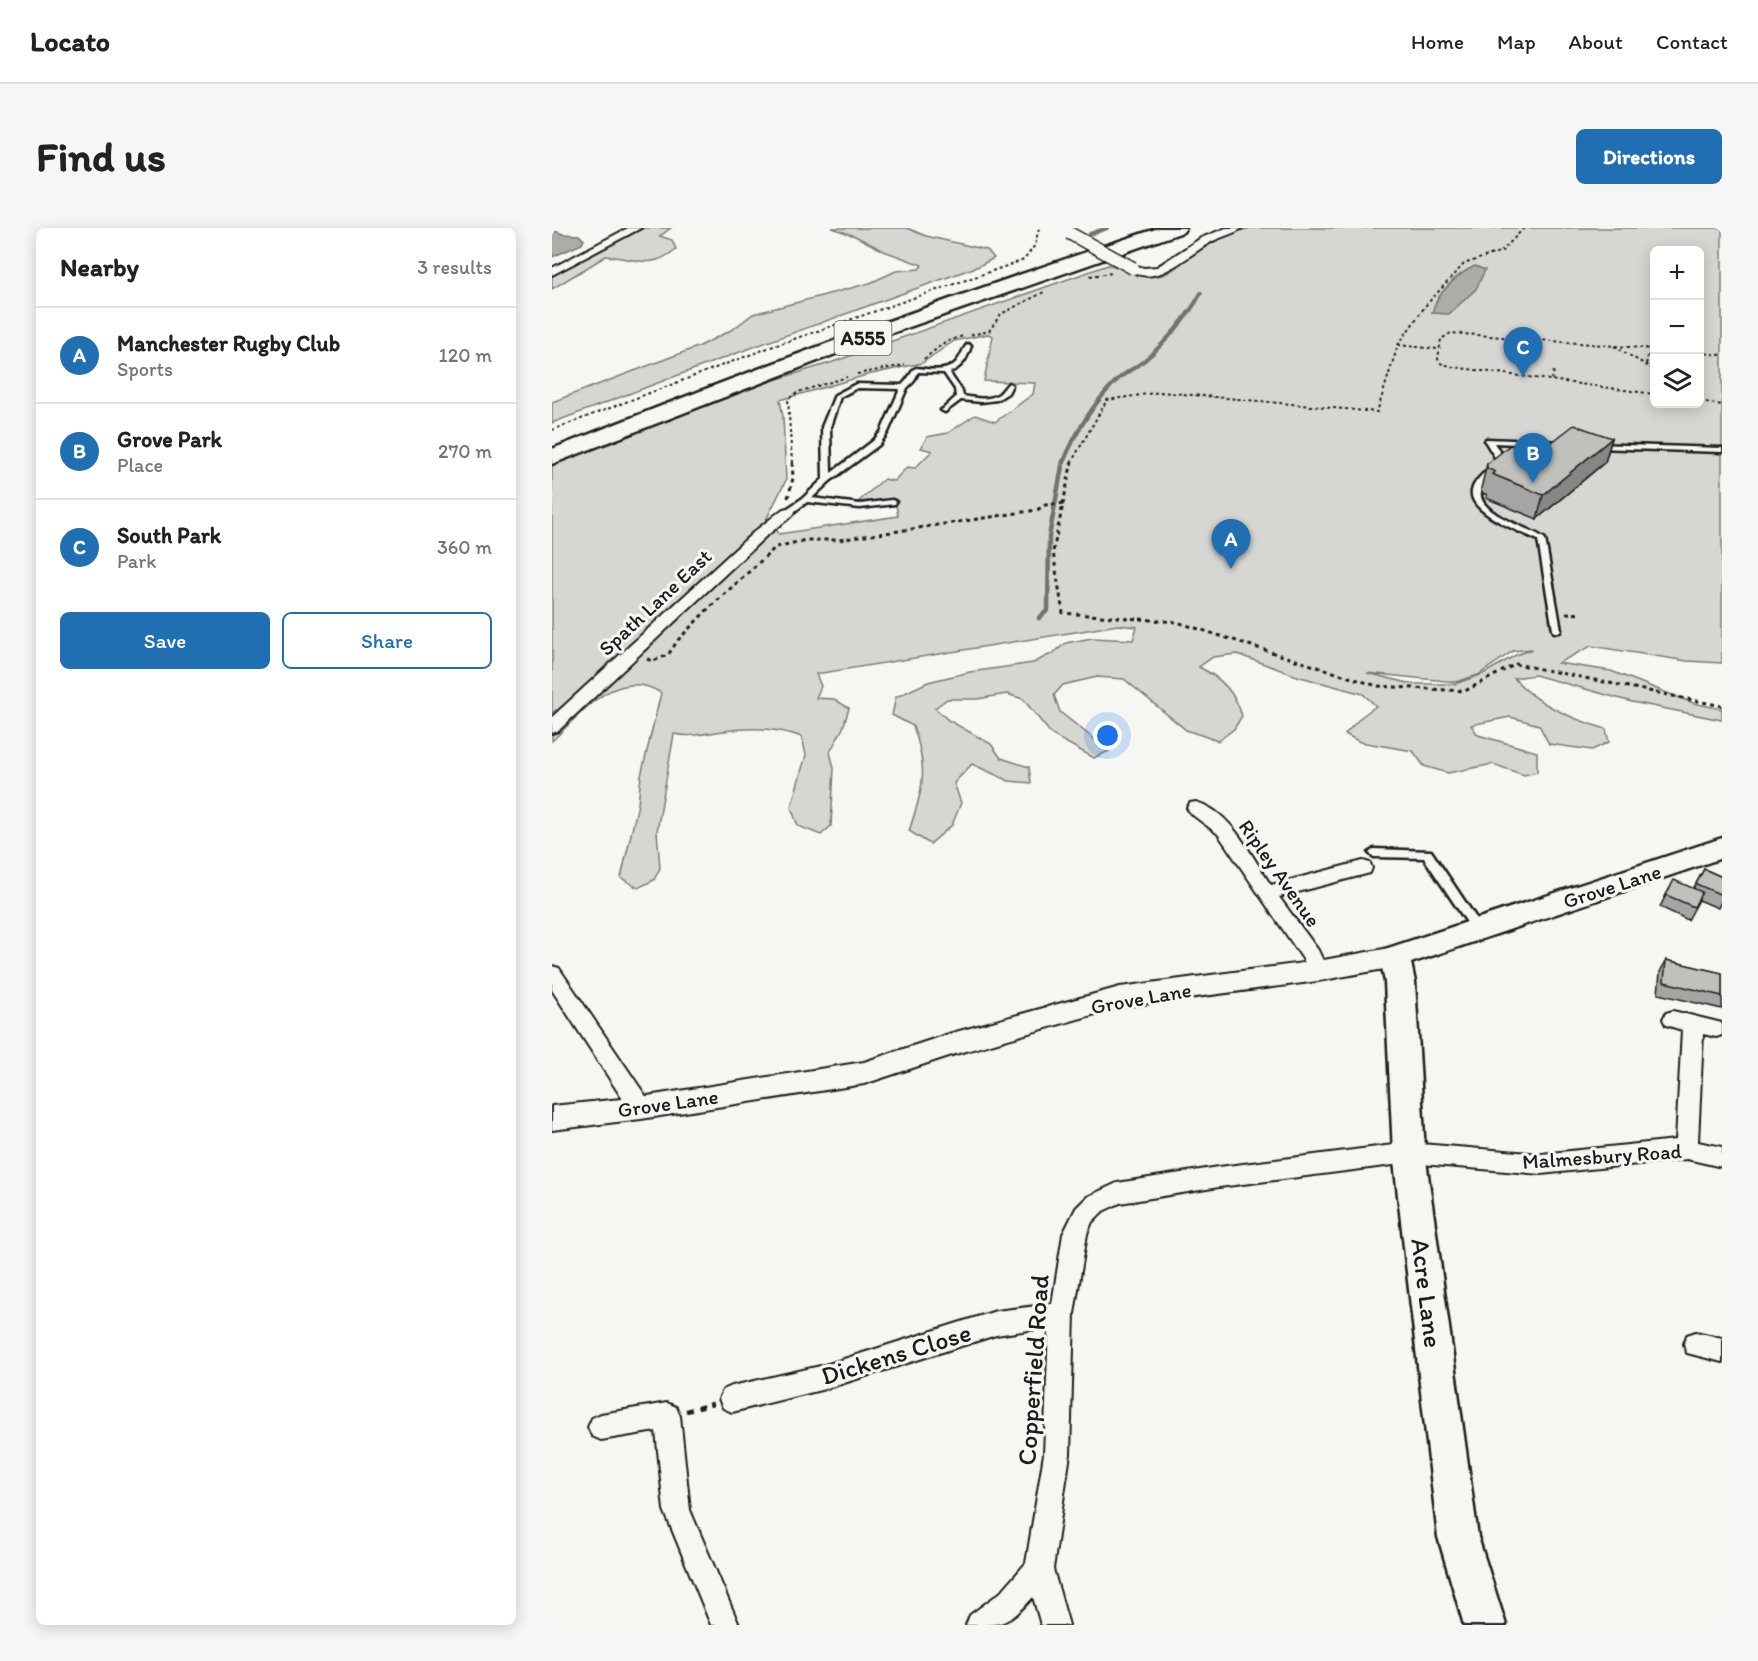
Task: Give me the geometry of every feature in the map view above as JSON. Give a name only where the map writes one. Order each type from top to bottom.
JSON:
[{"type":"highway","name":"A555","points":[[552,443],[762,362],[1146,228]]},
{"type":"highway","name":"A555","points":[[552,457],[761,375],[1048,281],[1177,228]]},
{"type":"highway","points":[[1048,281],[1200,228]]},
{"type":"main road","name":"Grove Lane","points":[[1395,957],[1722,848]]},
{"type":"main road","name":"Acre Lane","points":[[1395,957],[1400,982],[1409,1153],[1458,1537],[1485,1625]]},
{"type":"street","points":[[552,272],[636,228]]},
{"type":"street","points":[[1067,230],[1135,269],[1153,272],[1167,268],[1206,240],[1237,228]]},
{"type":"street","name":"Spath Lane East","points":[[553,725],[760,534],[788,512]]},
{"type":"street","name":"Ripley Avenue","points":[[1196,808],[1224,830],[1311,955],[1318,971]]},
{"type":"street","points":[[1266,893],[1369,860]]},
{"type":"street","name":"Grove Lane","points":[[552,1118],[642,1108],[864,1073],[952,1044],[1120,997],[1318,971],[1395,957]]},
{"type":"street","points":[[552,974],[642,1108]]},
{"type":"street","points":[[1687,1149],[1683,1021],[1716,1029]]},
{"type":"street","name":"Malmesbury Road","points":[[1409,1153],[1541,1164],[1687,1149],[1722,1157]]},
{"type":"street","name":"Copperfield Road","points":[[1039,1569],[1057,1454],[1062,1314],[1075,1234],[1084,1215],[1095,1204],[1117,1193],[1208,1178],[1409,1153]]},
{"type":"street","name":"Dickens Close","points":[[732,1400],[825,1377],[996,1323],[1062,1314]]},
{"type":"street","points":[[1696,1344],[1722,1350]]},
{"type":"street","points":[[601,1427],[667,1416],[677,1510],[725,1625]]},
{"type":"street","points":[[980,1625],[1011,1602],[1039,1569]]},
{"type":"street","points":[[1039,1569],[1054,1625]]},
{"type":"lane","points":[[788,512],[806,500],[827,479],[876,443],[884,432],[904,387],[912,380],[916,370],[947,372],[961,365],[968,346]]},
{"type":"lane","points":[[947,372],[948,378],[957,385],[960,398]]},
{"type":"lane","points":[[945,410],[960,398],[993,400],[1004,394],[1009,385]]},
{"type":"lane","points":[[827,479],[826,427],[837,396],[856,386],[904,387]]},
{"type":"lane","points":[[1518,461],[1499,458],[1489,441],[1576,445]]},
{"type":"lane","points":[[1544,452],[1554,444]]},
{"type":"lane","points":[[1587,445],[1722,450]]},
{"type":"lane","points":[[1509,459],[1483,476],[1475,488],[1475,498],[1481,507],[1493,515],[1541,539],[1557,630]]},
{"type":"lane","points":[[806,500],[860,506],[892,502]]},
{"type":"lane","points":[[1369,860],[1427,854],[1478,930]]},
{"type":"path","points":[[552,430],[768,348],[1024,260],[1035,245],[1039,228]]},
{"type":"path","points":[[1524,228],[1502,251],[1464,264],[1426,305],[1398,345],[1377,412],[1161,392],[1107,400],[1069,466],[1064,503],[1053,552],[1063,613],[1177,622],[1377,686],[1465,691],[1516,664],[1722,706]]},
{"type":"path","points":[[1088,276],[1135,269]]},
{"type":"path","points":[[995,319],[1048,281]]},
{"type":"path","points":[[1650,349],[1460,333],[1445,336],[1441,339],[1438,349],[1440,363],[1453,367],[1650,393]]},
{"type":"path","points":[[1398,345],[1438,349]]},
{"type":"path","points":[[1611,345],[1650,367]]},
{"type":"path","points":[[1647,364],[1650,353]]},
{"type":"path","points":[[1704,353],[1722,355]]},
{"type":"path","points":[[1552,380],[1554,370]]},
{"type":"path","points":[[1704,401],[1722,405]]},
{"type":"path","points":[[630,654],[653,661],[668,654],[678,640],[707,610],[776,547],[806,540],[839,540],[1037,510],[1046,505],[1064,503]]},
{"type":"path","points":[[667,1416],[732,1400]]},
{"type":"shaded area","points":[[644,228],[671,228],[660,236],[672,240],[676,249],[659,260],[642,262],[606,256],[552,289],[552,276]]},
{"type":"shaded area","points":[[832,228],[907,228],[926,236],[987,250],[994,258],[979,266],[737,353],[552,423],[552,402],[700,346],[733,329],[753,314],[870,283],[896,271],[919,269],[922,265]]},
{"type":"shaded area","points":[[1251,228],[1722,228],[1722,663],[1687,661],[1591,646],[1558,663],[1611,671],[1693,703],[1722,709],[1722,720],[1632,702],[1535,675],[1514,678],[1533,696],[1557,710],[1606,729],[1609,742],[1592,750],[1549,744],[1539,725],[1510,717],[1471,725],[1478,735],[1537,752],[1537,772],[1524,775],[1493,764],[1448,773],[1424,766],[1413,751],[1360,742],[1345,734],[1361,717],[1376,706],[1363,694],[1297,676],[1237,654],[1213,657],[1199,667],[1226,687],[1242,716],[1234,729],[1218,741],[1186,730],[1124,679],[1097,677],[1063,685],[1054,695],[1060,712],[1109,751],[1094,758],[1052,735],[1023,699],[1007,694],[977,699],[947,699],[935,708],[948,720],[991,744],[1001,758],[1029,767],[1031,783],[1009,781],[972,764],[954,783],[961,803],[952,825],[930,844],[909,831],[921,790],[921,755],[913,726],[892,715],[896,697],[928,682],[970,672],[1033,663],[1053,653],[1066,643],[1092,638],[1133,640],[1137,627],[1118,625],[816,674],[821,686],[816,698],[834,699],[849,708],[843,728],[830,752],[834,768],[831,826],[821,835],[798,826],[791,807],[806,755],[802,737],[783,731],[754,729],[693,735],[674,734],[657,831],[660,868],[654,880],[638,888],[621,878],[638,804],[641,776],[661,693],[645,686],[629,685],[615,689],[601,696],[552,741],[552,721],[560,714],[556,710],[552,713],[552,462],[757,381],[762,384],[833,362],[1108,265],[1144,276],[1164,274],[1177,267],[1207,243]],"holes":[[[988,334],[993,336],[984,381],[1035,383],[1033,394],[995,422],[975,415],[948,433],[927,437],[921,448],[932,451],[915,468],[907,467],[894,481],[884,479],[858,502],[895,499],[898,516],[779,534],[769,519],[766,520],[786,480],[780,400],[867,375],[922,363],[954,341]],[[1532,649],[1516,655],[1483,674],[1455,684],[1412,684],[1367,673],[1456,682],[1478,675],[1513,651]]]},
{"type":"shaded area","points":[[552,230],[563,234],[579,235],[584,240],[582,244],[552,257]]},
{"type":"shaded area","points":[[1475,266],[1485,270],[1476,289],[1449,314],[1432,313],[1448,285]]},
{"type":"building","points":[[1574,425],[1612,438],[1543,495],[1492,474],[1495,472],[1487,468],[1487,464],[1510,445],[1533,451],[1542,444],[1547,446]]},
{"type":"building","points":[[1704,869],[1722,877],[1722,895],[1696,884]]},
{"type":"building","points":[[1674,880],[1702,892],[1694,907],[1666,895]]},
{"type":"building","points":[[1666,960],[1722,973],[1722,996],[1664,982]]},
{"type":"waterway","points":[[1090,234],[1107,228]]},
{"type":"waterway","points":[[1063,463],[1073,441],[1099,400],[1118,379],[1145,360],[1169,337],[1201,293]]},
{"type":"waterway","points":[[1039,618],[1048,610],[1049,537],[1063,461]]},
{"type":"place","name":"South Park","points":[[1523,377]]},
{"type":"place","name":"Grove Park","points":[[1533,483]]},
{"type":"place","name":"Manchester Rugby Club","points":[[1231,569]]}]
